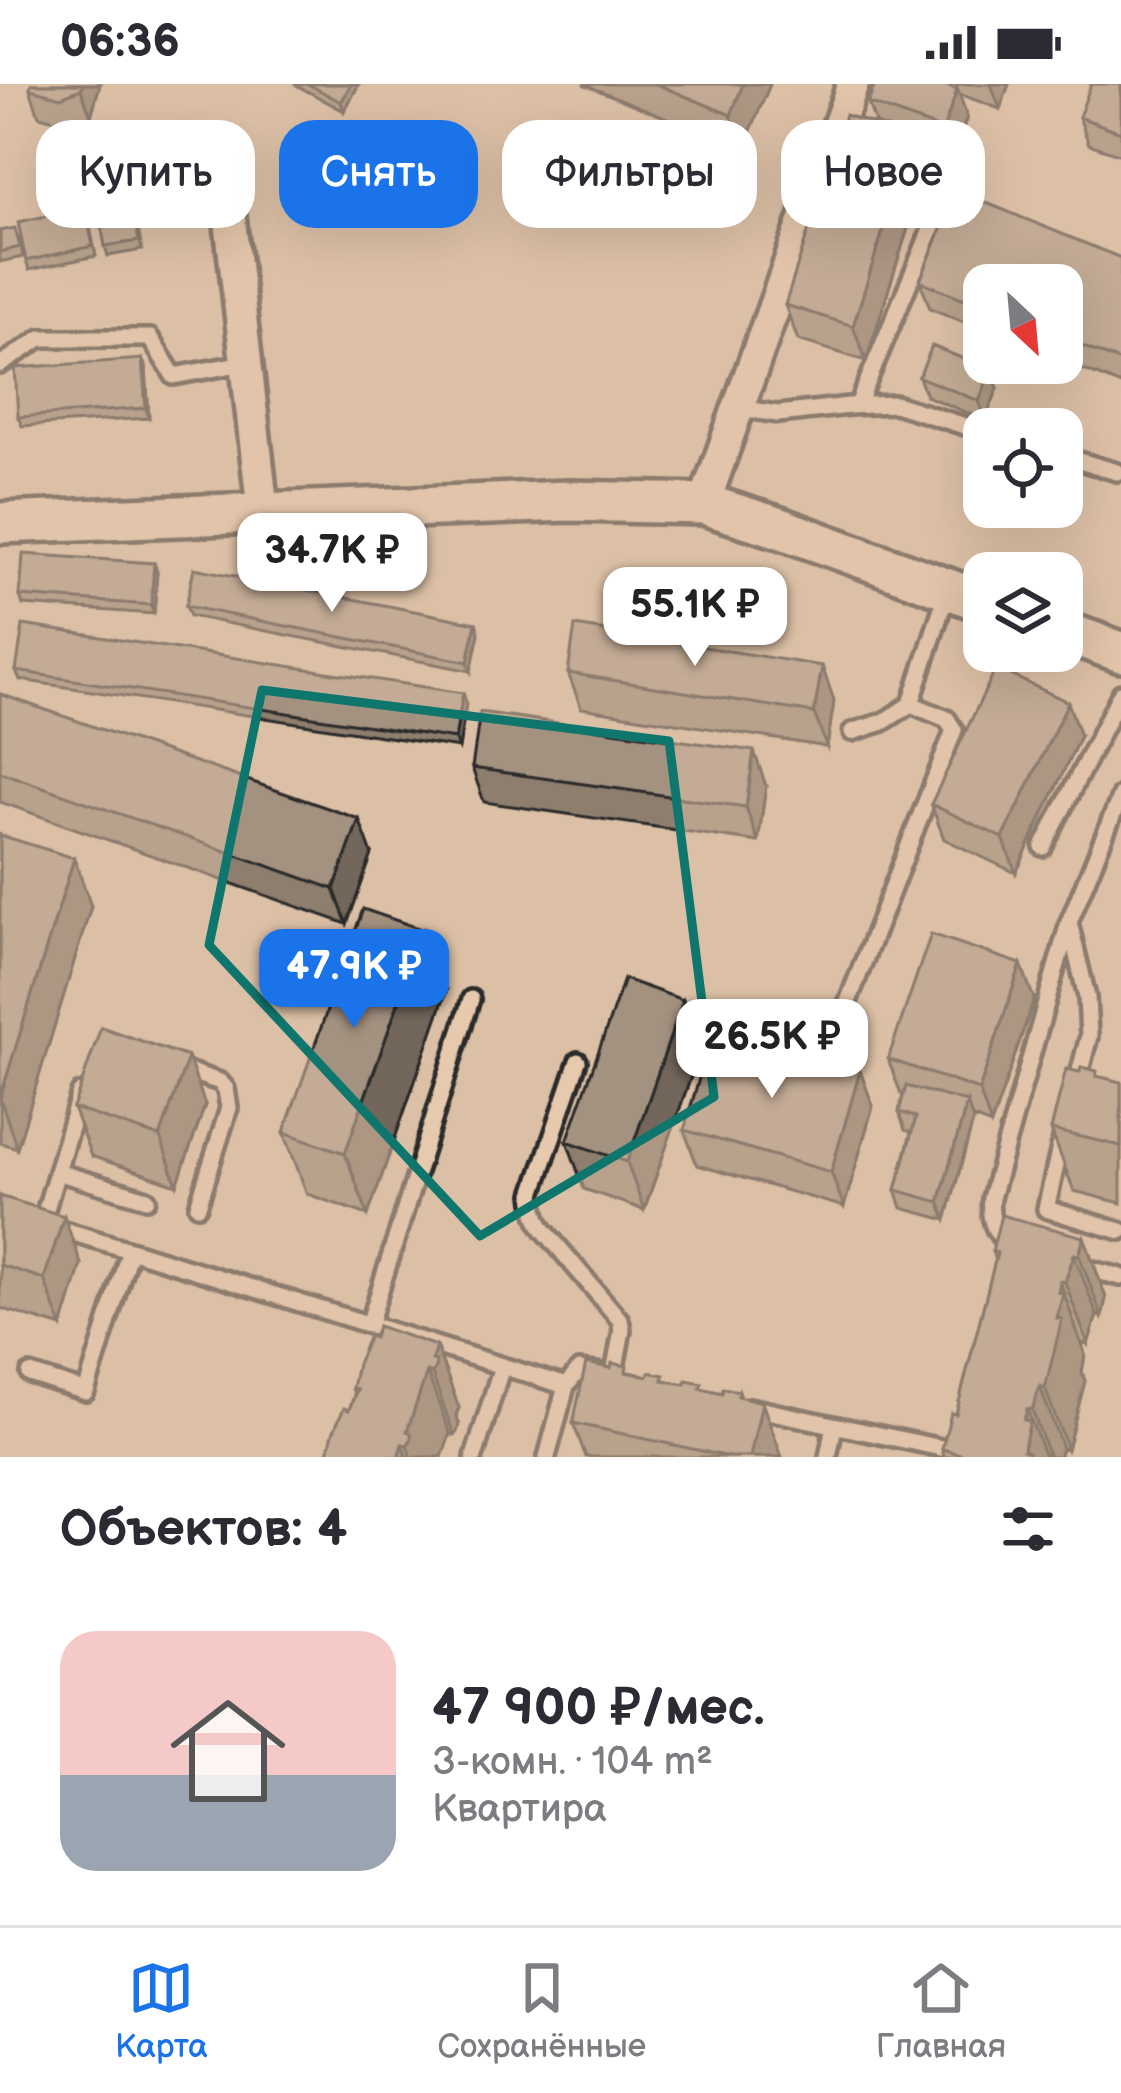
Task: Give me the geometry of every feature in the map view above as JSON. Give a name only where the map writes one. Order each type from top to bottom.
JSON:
[{"type":"street","points":[[704,504],[853,84]]},
{"type":"street","points":[[231,228],[263,513]]},
{"type":"street","points":[[0,523],[568,500],[704,504],[963,595]]},
{"type":"street","points":[[1083,638],[1121,652]]},
{"type":"lane","points":[[858,405],[932,228]]},
{"type":"lane","points":[[0,364],[41,338],[150,338],[174,376],[244,363]]},
{"type":"lane","points":[[738,408],[778,414],[895,404],[963,425]]},
{"type":"lane","points":[[1083,461],[1117,472]]},
{"type":"lane","points":[[852,733],[884,722],[911,704],[963,602]]},
{"type":"lane","points":[[1043,848],[1121,693]]},
{"type":"lane","points":[[828,1053],[954,730],[947,719],[911,704]]},
{"type":"lane","points":[[1013,1251],[989,1217],[991,1198],[1069,922],[1121,795]]},
{"type":"lane","points":[[1069,922],[1087,997],[1090,1036],[1045,1205],[1048,1211],[1121,1232]]},
{"type":"lane","points":[[369,1325],[471,999]]},
{"type":"lane","points":[[578,1061],[533,1194],[538,1221],[620,1320],[609,1396]]},
{"type":"lane","points":[[160,1062],[220,1082],[226,1089],[230,1108],[198,1206]]},
{"type":"lane","points":[[42,1223],[86,1074]]},
{"type":"lane","points":[[57,1172],[147,1199]]},
{"type":"lane","points":[[21,1216],[566,1386]]},
{"type":"lane","points":[[30,1374],[86,1392],[130,1250]]},
{"type":"lane","points":[[1056,1261],[1121,1277]]},
{"type":"lane","points":[[474,1457],[502,1366]]},
{"type":"lane","points":[[548,1457],[566,1386],[579,1370],[635,1381]]},
{"type":"lane","points":[[724,1401],[962,1455],[968,1430]]},
{"type":"lane","points":[[829,1457],[834,1426]]},
{"type":"highlighted area","points":[[262,690],[669,741],[714,1097],[480,1236],[209,945]]},
{"type":"building","points":[[31,84],[83,84],[61,97],[30,89]]},
{"type":"building","points":[[308,84],[351,84],[341,102]]},
{"type":"building","points":[[656,84],[743,84],[731,115]]},
{"type":"building","points":[[875,84],[944,84],[957,90],[946,120],[915,120],[868,103]]},
{"type":"building","points":[[1091,84],[1121,84],[1121,132],[1079,117]]},
{"type":"building","points":[[985,202],[1121,258],[1121,362],[1083,347],[1083,264],[963,264],[963,298],[920,281],[942,228],[985,228]]},
{"type":"building","points":[[36,218],[36,228],[89,228],[93,246],[26,261],[18,222]]},
{"type":"building","points":[[15,228],[20,247],[0,252],[0,231]]},
{"type":"building","points":[[102,228],[137,228],[139,241],[105,246]]},
{"type":"building","points":[[809,228],[884,228],[853,326],[785,305]]},
{"type":"building","points":[[932,346],[963,359],[963,384],[986,384],[979,401],[919,377]]},
{"type":"building","points":[[142,359],[146,408],[18,417],[15,368]]},
{"type":"building","points":[[23,554],[154,563],[151,605],[20,596]]},
{"type":"building","points":[[194,568],[476,623],[468,662],[186,606]]},
{"type":"building","points":[[23,625],[463,693],[455,739],[16,671]]},
{"type":"building","points":[[575,626],[822,666],[814,713],[568,673]]},
{"type":"building","points":[[994,672],[1004,672],[1068,702],[1003,838],[931,804]]},
{"type":"building","points":[[0,694],[359,819],[334,889],[0,772]]},
{"type":"building","points":[[480,712],[754,751],[746,807],[472,768]]},
{"type":"building","points":[[0,835],[74,858],[0,1098]]},
{"type":"building","points":[[363,909],[424,930],[345,1153],[284,1132]]},
{"type":"building","points":[[931,934],[1021,964],[979,1090],[888,1059]]},
{"type":"building","points":[[624,979],[683,1000],[627,1162],[567,1141]]},
{"type":"building","points":[[101,1027],[188,1057],[160,1137],[73,1108]]},
{"type":"building","points":[[713,1030],[860,1071],[831,1172],[684,1130]]},
{"type":"building","points":[[1081,1067],[1121,1082],[1121,1146],[1051,1130],[1066,1069],[1080,1072]]},
{"type":"building","points":[[906,1086],[967,1102],[939,1202],[896,1190],[916,1117],[899,1112]]},
{"type":"building","points":[[0,1196],[64,1216],[44,1279],[0,1265]]},
{"type":"building","points":[[1001,1215],[1084,1237],[1065,1282],[1060,1281],[1058,1292],[1063,1293],[1057,1318],[1062,1319],[1045,1388],[1040,1386],[1024,1420],[1030,1421],[1023,1450],[1027,1457],[971,1457],[942,1449],[951,1413],[956,1414],[997,1253],[992,1251]]},
{"type":"building","points":[[378,1326],[436,1346],[435,1368],[432,1374],[427,1372],[407,1431],[411,1440],[402,1444],[398,1457],[327,1457],[344,1408],[349,1410],[357,1389],[352,1388],[357,1364]]},
{"type":"building","points":[[586,1363],[627,1366],[626,1372],[702,1383],[700,1388],[722,1393],[723,1388],[739,1391],[738,1396],[762,1402],[750,1457],[729,1457],[573,1423]]}]
